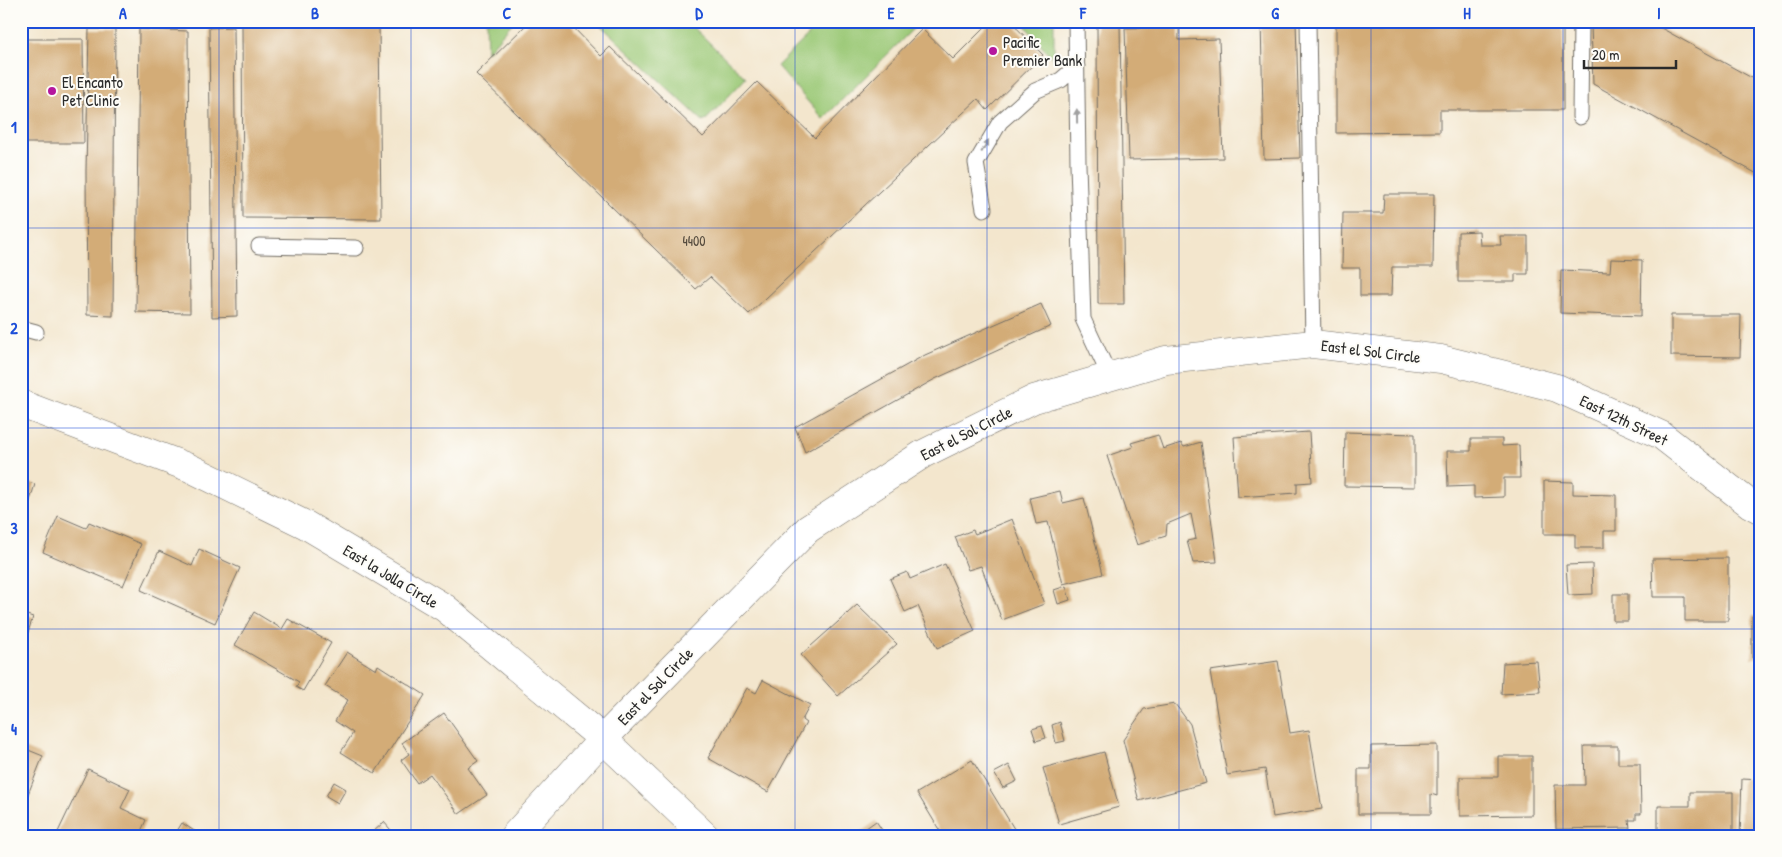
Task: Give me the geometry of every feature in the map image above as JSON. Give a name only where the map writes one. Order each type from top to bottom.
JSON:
[{"type":"street","name":"East el Sol Circle","points":[[514,836],[603,739],[808,529],[923,454],[1034,399],[1166,360],[1313,344],[1441,359],[1557,388]]},
{"type":"street","name":"East 12th Street","points":[[1557,388],[1661,435],[1750,504],[1761,510]]},
{"type":"street","name":"East la Jolla Circle","points":[[21,404],[190,468],[306,525],[445,608],[603,739],[704,836]]},
{"type":"lane","points":[[1076,21],[1083,319],[1110,377]]},
{"type":"lane","points":[[1308,21],[1313,344]]},
{"type":"lane","points":[[1580,21],[1580,117]]},
{"type":"lane","points":[[984,209],[976,163],[1000,122],[1035,91],[1061,80],[1077,66]]},
{"type":"lane","points":[[259,246],[356,248]]},
{"type":"green space","points":[[486,21],[514,21],[487,52]]},
{"type":"green space","points":[[596,21],[687,21],[746,78],[704,122]]},
{"type":"green space","points":[[823,21],[921,21],[823,119],[777,66]]},
{"type":"green space","points":[[1021,21],[1054,21],[1054,60]]},
{"type":"building","points":[[530,21],[567,21],[601,56],[610,47],[703,137],[757,82],[815,138],[922,29],[953,59],[990,22],[988,21],[1010,21],[1043,55],[987,110],[978,99],[749,314],[710,277],[696,289],[476,74]]},
{"type":"building","points":[[1097,21],[1120,21],[1124,304],[1098,304]]},
{"type":"building","points":[[1261,21],[1296,21],[1300,158],[1264,159]]},
{"type":"building","points":[[242,23],[379,24],[381,219],[243,218]]},
{"type":"building","points":[[1652,23],[1761,83],[1761,176],[1593,84],[1591,24]]},
{"type":"building","points":[[1563,24],[1563,110],[1440,110],[1440,132],[1336,133],[1336,25]]},
{"type":"building","points":[[234,27],[237,316],[212,317],[209,28]]},
{"type":"building","points":[[1179,27],[1179,40],[1219,39],[1223,158],[1129,160],[1125,28]]},
{"type":"building","points":[[89,29],[115,29],[113,316],[87,315],[86,171]]},
{"type":"building","points":[[139,29],[188,31],[190,313],[136,312]]},
{"type":"building","name":"El Encanto Pet Clinic","points":[[21,39],[83,39],[84,143],[21,143]]},
{"type":"building","points":[[1384,194],[1434,194],[1433,267],[1392,267],[1391,296],[1360,296],[1360,268],[1342,268],[1343,213],[1383,213]]},
{"type":"building","points":[[1479,231],[1480,245],[1501,245],[1500,236],[1528,236],[1528,274],[1515,274],[1515,282],[1458,282],[1458,232]]},
{"type":"building","points":[[1611,259],[1642,260],[1641,316],[1560,313],[1561,270],[1610,272]]},
{"type":"building","points":[[1041,304],[1051,326],[935,379],[805,452],[795,427],[925,355]]},
{"type":"building","points":[[1671,315],[1741,315],[1740,357],[1671,356]]},
{"type":"building","points":[[1309,432],[1312,482],[1297,483],[1297,493],[1238,497],[1234,437]]},
{"type":"building","points":[[1345,432],[1415,434],[1415,487],[1344,486]]},
{"type":"building","points":[[1158,435],[1163,449],[1181,443],[1184,447],[1201,442],[1217,562],[1193,563],[1187,541],[1196,539],[1191,514],[1167,524],[1166,536],[1137,545],[1107,456],[1133,447],[1131,443]]},
{"type":"building","points":[[1471,439],[1502,439],[1502,446],[1519,445],[1520,478],[1504,478],[1504,497],[1474,498],[1474,486],[1448,487],[1447,451],[1471,451]]},
{"type":"building","points":[[21,480],[35,484],[22,527],[21,527]]},
{"type":"building","points":[[1544,481],[1573,482],[1573,494],[1616,495],[1616,531],[1604,531],[1604,548],[1575,548],[1575,534],[1544,534]]},
{"type":"building","points":[[1060,491],[1063,503],[1084,498],[1103,574],[1063,584],[1048,522],[1036,524],[1030,498]]},
{"type":"building","points":[[58,516],[86,528],[89,522],[141,544],[123,586],[43,552]]},
{"type":"building","points":[[1012,519],[1044,604],[1002,620],[981,566],[968,570],[955,537],[973,530],[975,534]]},
{"type":"building","points":[[199,549],[240,568],[215,623],[141,590],[159,551],[192,566]]},
{"type":"building","points":[[1728,558],[1728,621],[1685,621],[1685,597],[1653,597],[1652,559]]},
{"type":"building","points":[[945,564],[975,631],[937,648],[918,606],[905,612],[890,579],[907,572],[910,579]]},
{"type":"building","points":[[1592,564],[1593,594],[1568,595],[1566,565]]},
{"type":"building","points":[[1066,586],[1070,600],[1058,604],[1054,590]]},
{"type":"building","points":[[1613,594],[1628,594],[1628,621],[1613,621]]},
{"type":"building","points":[[857,605],[897,644],[838,696],[801,655]]},
{"type":"building","points":[[254,612],[282,629],[288,619],[331,643],[303,691],[296,687],[299,682],[235,645]]},
{"type":"building","points":[[21,613],[33,617],[27,635],[21,633]]},
{"type":"building","points":[[1752,616],[1761,616],[1761,658],[1752,658]]},
{"type":"building","points":[[347,652],[376,670],[378,665],[425,695],[375,773],[341,752],[353,733],[335,721],[348,700],[325,686]]},
{"type":"building","points":[[1278,661],[1290,733],[1309,730],[1322,809],[1273,817],[1265,769],[1227,775],[1210,671]]},
{"type":"building","points":[[1537,661],[1540,692],[1501,694],[1503,663]]},
{"type":"building","points":[[763,680],[810,705],[802,720],[806,723],[768,792],[708,758],[747,688],[756,693]]},
{"type":"building","points":[[1175,704],[1190,724],[1206,783],[1139,801],[1123,740],[1144,709]]},
{"type":"building","points":[[444,713],[478,761],[468,768],[487,795],[459,814],[430,774],[417,783],[401,760],[409,754],[402,743]]},
{"type":"building","points":[[1060,722],[1065,741],[1056,743],[1052,725]]},
{"type":"building","points":[[1042,726],[1046,738],[1036,741],[1032,729]]},
{"type":"building","points":[[1437,745],[1437,796],[1431,794],[1431,814],[1358,814],[1358,769],[1371,769],[1371,746]]},
{"type":"building","points":[[1584,746],[1618,746],[1618,764],[1640,764],[1641,814],[1636,814],[1636,820],[1629,820],[1630,828],[1556,829],[1555,785],[1585,785]]},
{"type":"building","points":[[21,747],[43,756],[21,812]]},
{"type":"building","points":[[1104,752],[1119,807],[1059,824],[1043,768]]},
{"type":"building","points":[[1498,756],[1532,756],[1532,815],[1460,816],[1460,777],[1498,777]]},
{"type":"building","points":[[972,760],[1016,832],[1010,836],[943,836],[917,793]]},
{"type":"building","points":[[1009,765],[1017,781],[1003,788],[994,773]]},
{"type":"building","points":[[88,769],[130,789],[121,808],[146,820],[139,836],[65,836],[58,832]]},
{"type":"building","points":[[1742,779],[1761,780],[1761,836],[1740,836]]},
{"type":"building","points":[[334,782],[346,789],[338,803],[326,796]]},
{"type":"building","points":[[1690,792],[1733,792],[1733,836],[1658,836],[1658,806],[1690,806]]},
{"type":"building","points":[[876,821],[886,836],[855,836]]},
{"type":"building","points":[[384,822],[396,836],[374,836],[372,833]]},
{"type":"building","points":[[182,823],[202,836],[174,836]]},
{"type":"building","points":[[1645,833],[1645,836],[1617,836],[1617,834]]},
{"type":"place","name":"Pacific Premier Bank","points":[[993,51]]},
{"type":"place","name":"El Encanto Pet Clinic","points":[[52,91]]}]
